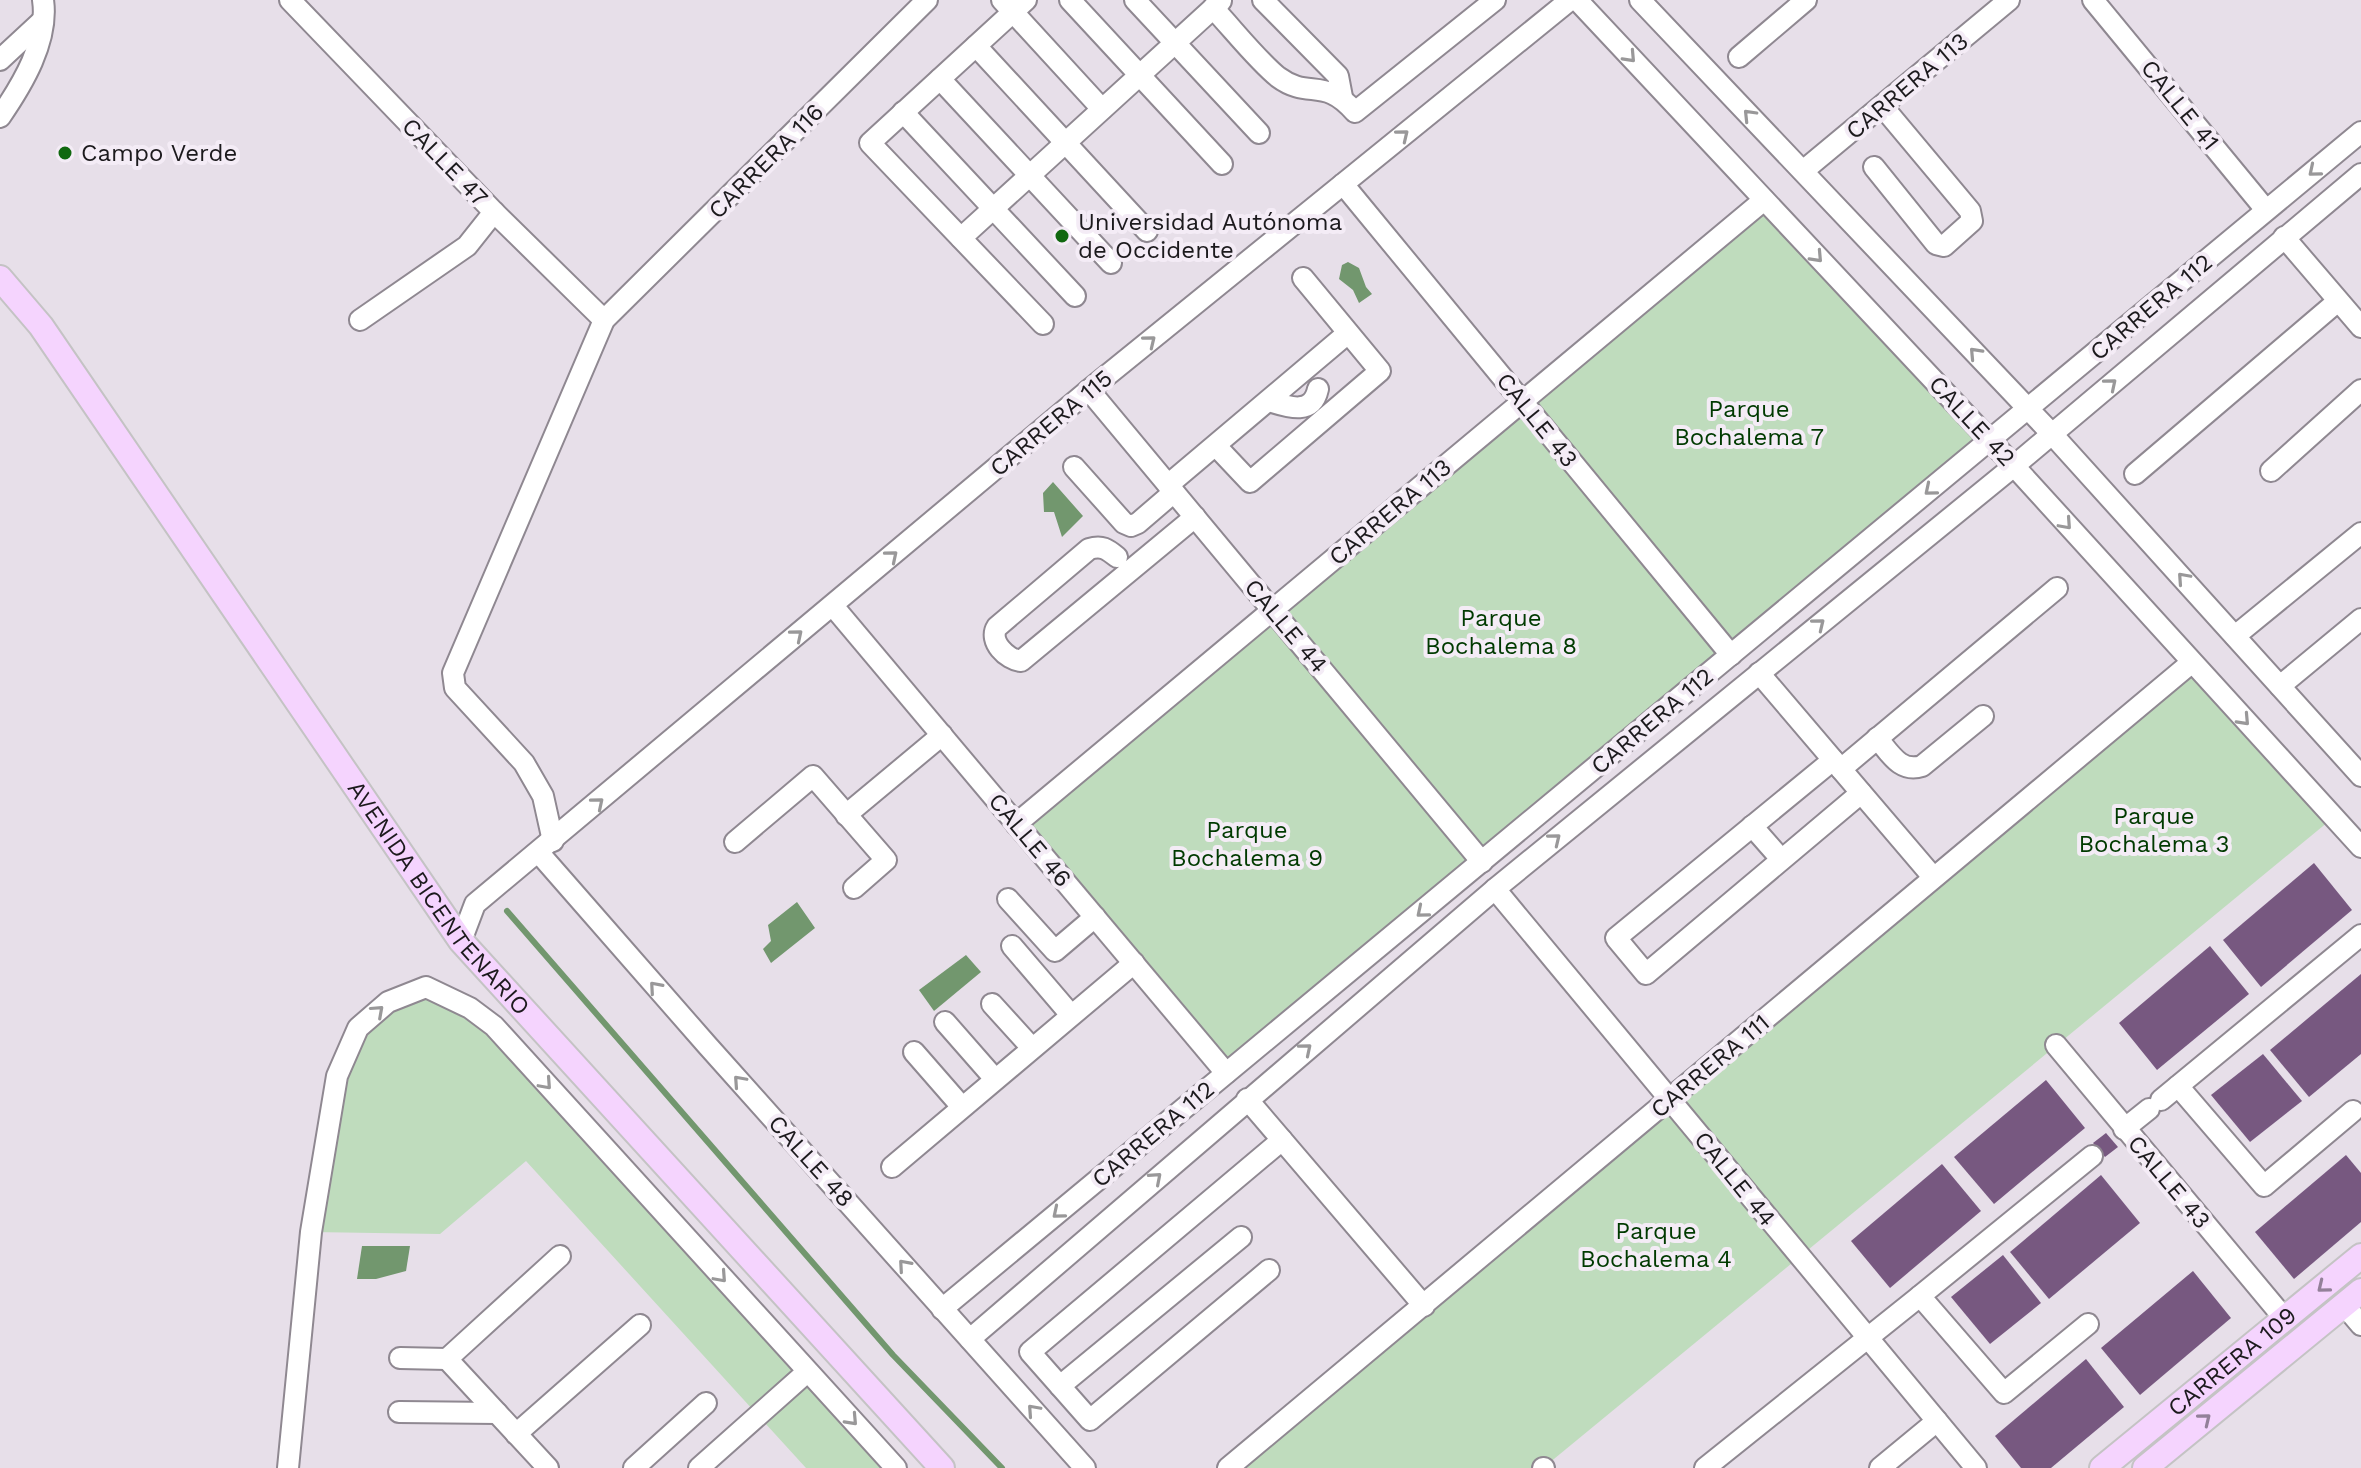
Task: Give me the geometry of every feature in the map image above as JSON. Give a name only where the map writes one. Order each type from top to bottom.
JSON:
[{"type":"main road","name":"AVENIDA BICENTENARIO","points":[[0,278],[41,326],[461,941],[942,1468]]},
{"type":"main road","name":"CARRERA 109","points":[[2102,1468],[2361,1256]]},
{"type":"main road","name":"CARRERA 109","points":[[2145,1468],[2352,1298]]},
{"type":"street","name":"CALLE 47","points":[[290,0],[494,212],[604,320]]},
{"type":"street","name":"CARRERA 116","points":[[604,320],[927,0]]},
{"type":"street","points":[[1070,0],[1222,164]]},
{"type":"street","points":[[1135,0],[1259,133]]},
{"type":"street","points":[[1263,0],[1338,76],[1348,104]]},
{"type":"street","points":[[1348,104],[1495,0]]},
{"type":"street","name":"CARRERA 115","points":[[461,941],[475,904],[1089,390],[1570,0]]},
{"type":"street","name":"CALLE 42","points":[[1577,0],[2014,466],[2361,847]]},
{"type":"street","name":"CALLE 42","points":[[1640,0],[2052,434],[2361,776]]},
{"type":"street","points":[[1739,57],[1806,0]]},
{"type":"street","name":"CARRERA 113","points":[[1803,171],[2009,0]]},
{"type":"street","name":"CALLE 41","points":[[2093,0],[2266,210]]},
{"type":"street","points":[[1043,324],[870,143],[976,46],[1014,4],[1102,109]]},
{"type":"street","points":[[961,238],[1217,4],[1278,76],[1302,89],[1322,88],[1348,104]]},
{"type":"street","points":[[0,60],[43,10]]},
{"type":"street","points":[[0,117],[31,68],[43,10]]},
{"type":"street","points":[[976,46],[1147,231]]},
{"type":"street","points":[[940,79],[1111,263]]},
{"type":"street","points":[[1874,167],[1936,244],[1944,246],[1972,221],[1970,211],[1883,107]]},
{"type":"street","points":[[903,112],[1075,296]]},
{"type":"street","name":"CARRERA 112","points":[[942,1309],[2361,132]]},
{"type":"street","name":"CARRERA 112","points":[[970,1339],[1495,889],[2014,466],[2361,174]]},
{"type":"street","name":"CALLE 43","points":[[1343,184],[1731,655]]},
{"type":"street","name":"CARRERA 113","points":[[1016,824],[1764,200]]},
{"type":"street","points":[[360,320],[467,246],[494,212]]},
{"type":"street","points":[[2284,237],[2361,327]]},
{"type":"street","points":[[1216,446],[1250,482],[1380,371],[1303,278]]},
{"type":"street","points":[[2135,474],[2338,301]]},
{"type":"street","points":[[546,847],[543,796],[524,763],[455,688],[453,673],[604,320]]},
{"type":"street","points":[[1074,467],[1124,523],[1131,526],[1216,446],[1348,333]]},
{"type":"street","points":[[1269,401],[1303,408],[1312,403],[1318,389]]},
{"type":"street","name":"CALLE 44","points":[[1089,390],[1482,862]]},
{"type":"street","points":[[2271,471],[2361,390]]},
{"type":"street","points":[[1117,557],[1098,546],[1089,549],[997,627],[993,633],[994,640],[1011,659],[1021,661],[1195,517]]},
{"type":"street","points":[[2235,636],[2361,533]]},
{"type":"street","points":[[1861,793],[1646,974],[1616,938],[1752,826],[1877,738],[2057,588]]},
{"type":"street","name":"CALLE 46","points":[[833,606],[1226,1073]]},
{"type":"street","points":[[2280,686],[2361,619]]},
{"type":"street","name":"CARRERA 111","points":[[1228,1468],[2191,663]]},
{"type":"street","points":[[1759,673],[1933,877]]},
{"type":"street","points":[[1877,738],[1902,767],[1911,770],[1922,766],[1983,716]]},
{"type":"street","points":[[846,815],[942,735]]},
{"type":"street","points":[[735,842],[813,776],[886,860],[854,888]]},
{"type":"street","points":[[1752,826],[1781,859]]},
{"type":"street","name":"CALLE 48","points":[[546,847],[942,1309],[1085,1468]]},
{"type":"street","name":"CALLE 44","points":[[1495,889],[1976,1468]]},
{"type":"street","points":[[1008,899],[1055,951],[1095,917]]},
{"type":"street","points":[[2124,1129],[2361,935]]},
{"type":"street","points":[[1012,946],[1071,1015]]},
{"type":"street","points":[[892,1167],[1134,963]]},
{"type":"street","points":[[288,1468],[311,1232],[337,1076],[358,1028],[388,1002],[426,987],[470,1008],[494,1026],[896,1468]]},
{"type":"street","points":[[992,1004],[1032,1048]]},
{"type":"street","points":[[945,1022],[995,1079]]},
{"type":"street","name":"CALLE 43","points":[[2056,1045],[2284,1318]]},
{"type":"street","points":[[914,1052],[962,1107]]},
{"type":"street","points":[[2178,1086],[2264,1186],[2353,1111]]},
{"type":"street","points":[[1247,1099],[1424,1306]]},
{"type":"street","points":[[1269,1270],[1090,1420],[1030,1352],[1282,1140]]},
{"type":"street","points":[[1705,1468],[2092,1156]]},
{"type":"street","points":[[1060,1386],[1241,1237]]},
{"type":"street","points":[[400,1358],[447,1359],[560,1256]]},
{"type":"street","points":[[1920,1296],[2004,1393],[2088,1324]]},
{"type":"street","points":[[2352,1298],[2361,1325]]},
{"type":"street","points":[[516,1434],[640,1325]]},
{"type":"street","points":[[447,1359],[548,1468]]},
{"type":"street","points":[[699,1468],[807,1372]]},
{"type":"street","points":[[634,1468],[706,1403]]},
{"type":"street","points":[[399,1412],[497,1413]]},
{"type":"street","points":[[1880,1468],[1937,1421]]},
{"type":"green space","points":[[1764,200],[1990,441],[1226,1073],[1016,824]]},
{"type":"green space","name":"Parque Bochalema 3","points":[[2191,663],[2334,817],[1543,1468],[1228,1468]]},
{"type":"green space","points":[[426,987],[470,1008],[896,1468],[806,1468],[526,1161],[440,1234],[311,1232],[358,1028]]},
{"type":"shaded area","points":[[1348,262],[1359,268],[1372,294],[1359,303],[1353,290],[1339,279],[1342,265]]},
{"type":"shaded area","points":[[1053,482],[1083,516],[1062,537],[1054,512],[1044,512],[1043,493]]},
{"type":"shaded area","points":[[797,902],[815,928],[771,963],[763,949],[771,941],[768,925]]},
{"type":"shaded area","points":[[966,955],[981,972],[934,1011],[919,990]]},
{"type":"shaded area","points":[[362,1246],[410,1246],[406,1271],[376,1279],[357,1279]]},
{"type":"building","points":[[2314,863],[2352,910],[2261,987],[2223,940]]},
{"type":"building","points":[[2210,946],[2249,994],[2157,1070],[2119,1023]]},
{"type":"building","points":[[2361,974],[2361,1054],[2309,1097],[2270,1050]]},
{"type":"building","points":[[2263,1054],[2302,1101],[2250,1142],[2211,1095]]},
{"type":"building","points":[[2046,1080],[2085,1128],[1994,1204],[1954,1157]]},
{"type":"building","points":[[2106,1133],[2118,1147],[2105,1157],[2093,1143]]},
{"type":"building","points":[[2346,1155],[2361,1173],[2361,1222],[2294,1279],[2255,1232]]},
{"type":"building","points":[[1942,1164],[1981,1211],[1890,1288],[1851,1241]]},
{"type":"building","points":[[2101,1175],[2140,1223],[2049,1299],[2010,1252]]},
{"type":"building","points":[[2003,1255],[2041,1303],[1990,1344],[1951,1297]]},
{"type":"building","points":[[2193,1271],[2231,1318],[2140,1395],[2101,1348]]},
{"type":"building","points":[[2086,1359],[2124,1407],[2051,1468],[2021,1468],[1995,1436]]},
{"type":"waterway","points":[[507,911],[893,1355],[1002,1468]]},
{"type":"place","name":"Campo Verde","points":[[65,153]]},
{"type":"place","name":"Universidad Autónoma de Occidente","points":[[1062,236]]},
{"type":"park label","name":"Parque Bochalema 7","points":[[1749,423]]},
{"type":"park label","name":"Parque Bochalema 8","points":[[1501,632]]},
{"type":"park label","name":"Parque Bochalema 9","points":[[1247,844]]},
{"type":"park label","name":"Parque Bochalema 4","points":[[1656,1245]]}]
